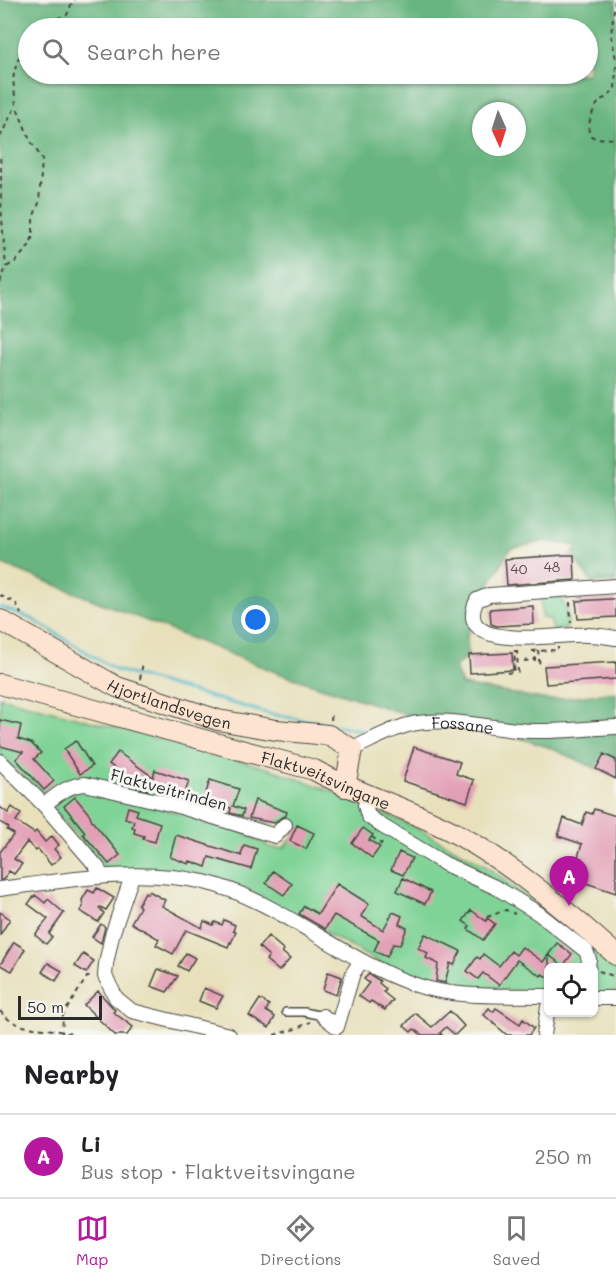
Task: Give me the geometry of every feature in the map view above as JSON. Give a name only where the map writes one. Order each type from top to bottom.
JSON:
[{"type":"main road","name":"Hjortlandsvegen","points":[[0,620],[117,687],[218,720],[276,730],[328,735],[352,749]]},
{"type":"main road","name":"Flaktveitsvingane","points":[[0,684],[314,770],[345,787],[441,826],[490,855],[616,955]]},
{"type":"main road","points":[[345,787],[352,749]]},
{"type":"street","points":[[616,586],[489,595],[477,600],[472,610],[474,623],[483,632],[539,643],[572,635],[616,638]]},
{"type":"street","points":[[539,643],[544,623]]},
{"type":"street","name":"Fossane","points":[[352,749],[407,726],[431,722],[561,732],[616,727]]},
{"type":"street","points":[[0,761],[44,805],[98,868],[102,876]]},
{"type":"street","name":"Flaktveitrinden","points":[[44,805],[63,790],[85,784],[178,806],[275,836],[285,825]]},
{"type":"street","name":"Flaktveitsvingane","points":[[365,805],[368,816],[382,826],[445,864],[497,888],[538,913],[586,951],[589,963]]},
{"type":"street","points":[[0,889],[102,876],[166,876],[205,882],[252,899],[361,961],[411,984],[438,992],[544,996]]},
{"type":"street","points":[[132,876],[112,935],[105,976],[116,998],[132,1011],[229,1035]]},
{"type":"street","points":[[322,1016],[337,1027],[353,973],[361,961]]},
{"type":"street","points":[[598,998],[616,998]]},
{"type":"street","points":[[544,1035],[547,1017]]},
{"type":"lane","points":[[286,1012],[304,1012],[322,1016]]},
{"type":"path","points":[[58,18],[67,15],[75,0]]},
{"type":"path","points":[[615,0],[611,35],[616,59]]},
{"type":"path","points":[[6,267],[15,262],[29,246],[33,236],[33,218],[39,203],[42,166],[42,159],[30,140],[16,105],[14,69],[18,60]]},
{"type":"path","points":[[616,66],[615,88],[600,100],[590,117],[589,130],[589,135],[595,138],[616,139]]},
{"type":"path","points":[[0,138],[16,105]]},
{"type":"path","points":[[0,158],[2,242],[6,267],[0,283]]},
{"type":"path","points":[[569,589],[572,635]]},
{"type":"path","points":[[0,595],[16,603],[21,610]]},
{"type":"path","points":[[524,661],[535,660],[539,643]]},
{"type":"path","points":[[539,643],[540,668]]},
{"type":"path","points":[[507,673],[514,672],[515,644]]},
{"type":"path","points":[[517,649],[518,674]]},
{"type":"path","points":[[488,917],[506,910],[514,915],[516,913]]},
{"type":"path","points":[[598,970],[616,977]]},
{"type":"path","points":[[62,1033],[63,1015],[87,977],[105,976]]},
{"type":"path","points":[[0,1011],[12,1027]]},
{"type":"path","points":[[274,1035],[295,1029],[322,1016]]},
{"type":"path","points":[[28,1032],[74,1035]]},
{"type":"green space","points":[[0,0],[616,0],[616,582],[592,583],[572,555],[578,546],[545,541],[510,549],[480,600],[467,635],[468,656],[455,667],[462,685],[548,700],[616,692],[616,777],[548,747],[475,724],[414,717],[278,673],[0,563]]},
{"type":"green space","points":[[562,594],[563,605],[567,607],[568,622],[566,629],[553,630],[550,619],[542,618],[541,595]]},
{"type":"green space","points":[[0,697],[271,769],[353,799],[416,828],[484,865],[578,934],[616,967],[616,992],[598,994],[598,963],[544,963],[544,992],[483,990],[425,983],[382,964],[245,888],[210,877],[107,870],[54,810],[60,797],[78,787],[234,827],[272,848],[284,848],[295,834],[287,821],[249,825],[87,780],[44,796],[0,755]]},
{"type":"building","points":[[574,555],[575,580],[507,585],[505,559]]},
{"type":"building","points":[[616,599],[616,617],[578,619],[576,601]]},
{"type":"building","points":[[533,606],[534,624],[497,626],[491,624],[490,609]]},
{"type":"building","points":[[512,653],[513,670],[470,673],[469,655]]},
{"type":"building","points":[[616,662],[616,679],[546,684],[544,666]]},
{"type":"building","points":[[0,720],[21,725],[18,739],[31,743],[41,753],[34,759],[54,781],[44,790],[16,759],[23,752],[0,746]]},
{"type":"building","points":[[76,741],[92,766],[80,774],[64,749]]},
{"type":"building","points":[[414,747],[460,762],[456,774],[474,780],[467,802],[403,781]]},
{"type":"building","points":[[118,752],[153,777],[155,770],[189,781],[185,793],[172,789],[177,795],[150,785],[149,790],[137,787],[139,784],[109,764]]},
{"type":"building","points":[[604,754],[616,760],[616,779],[596,769]]},
{"type":"building","points":[[210,780],[239,789],[233,806],[244,810],[242,816],[230,813],[231,808],[204,799]]},
{"type":"building","points":[[75,797],[120,855],[109,864],[83,834],[85,832],[64,806]]},
{"type":"building","points":[[255,800],[287,812],[286,816],[274,823],[249,818]]},
{"type":"building","points":[[0,807],[8,813],[12,807],[21,814],[16,821],[34,833],[36,831],[45,842],[52,836],[59,845],[54,849],[61,857],[51,865],[38,849],[36,851],[27,842],[14,859],[22,864],[14,874],[9,871],[3,880],[0,880],[0,852],[14,834],[0,822]]},
{"type":"building","points":[[128,807],[138,810],[136,815],[160,823],[155,842],[143,839],[144,836],[134,833],[135,828],[132,827],[134,821],[125,818]]},
{"type":"building","points":[[594,809],[616,816],[616,893],[571,878],[572,873],[561,861],[575,866],[582,844],[558,836],[564,818],[582,825],[586,812],[592,814]]},
{"type":"building","points":[[297,825],[314,833],[306,849],[290,841]]},
{"type":"building","points":[[363,828],[373,835],[369,840],[380,847],[372,858],[352,843]]},
{"type":"building","points":[[176,835],[242,856],[244,845],[257,849],[251,869],[209,857],[206,867],[170,857]]},
{"type":"building","points":[[399,852],[412,858],[403,875],[391,870]]},
{"type":"building","points":[[273,871],[292,884],[284,895],[266,883]]},
{"type":"building","points":[[403,878],[431,892],[425,904],[397,891]]},
{"type":"building","points":[[337,884],[369,904],[361,916],[383,930],[393,912],[402,916],[399,924],[407,928],[400,945],[393,944],[387,957],[374,951],[379,940],[334,915],[325,929],[299,914],[304,906],[318,914]]},
{"type":"building","points":[[97,888],[114,898],[106,910],[99,908],[104,913],[98,922],[80,911],[83,907],[82,900],[88,890],[94,893]]},
{"type":"building","points":[[149,891],[165,900],[162,906],[202,928],[204,921],[213,925],[215,922],[222,925],[224,920],[235,925],[233,931],[236,932],[231,943],[228,947],[186,930],[173,954],[156,945],[159,939],[131,923],[145,892],[147,894]]},
{"type":"building","points":[[35,895],[45,903],[48,899],[64,913],[49,934],[52,937],[46,944],[35,935],[48,919],[28,904]]},
{"type":"building","points":[[471,910],[486,921],[487,918],[495,924],[483,940],[468,929],[470,926],[463,921]]},
{"type":"building","points":[[0,912],[10,919],[0,935]]},
{"type":"building","points":[[101,924],[105,927],[101,943],[92,937]]},
{"type":"building","points":[[425,934],[461,951],[454,965],[450,963],[445,983],[436,981],[438,964],[426,958],[428,953],[418,948]]},
{"type":"building","points":[[268,936],[284,950],[282,952],[290,959],[279,971],[266,960],[269,956],[259,947]]},
{"type":"building","points":[[14,942],[25,949],[12,971],[0,965]]},
{"type":"building","points":[[557,943],[572,954],[565,963],[559,963],[549,955],[549,963],[544,963],[544,975],[541,976],[517,960],[499,985],[483,973],[478,979],[467,971],[477,957],[480,959],[483,954],[499,966],[511,951],[516,955],[522,947],[543,962]]},
{"type":"building","points":[[186,953],[195,958],[187,971],[178,966]]},
{"type":"building","points":[[83,954],[94,961],[86,973],[75,966]]},
{"type":"building","points":[[48,963],[62,971],[56,981],[42,972]]},
{"type":"building","points":[[158,969],[178,976],[167,992],[151,986]]},
{"type":"building","points":[[328,972],[342,977],[336,995],[323,990]]},
{"type":"building","points":[[369,974],[380,981],[379,983],[386,989],[383,992],[393,1000],[385,1010],[359,996],[369,983],[364,979]]},
{"type":"building","points":[[204,988],[223,996],[216,1008],[199,1001]]},
{"type":"building","points":[[98,991],[115,1010],[113,1012],[133,1027],[127,1035],[115,1035],[84,1005]]},
{"type":"building","points":[[260,999],[269,1005],[266,1011],[275,1017],[269,1028],[249,1016]]},
{"type":"building","points":[[489,1008],[493,1012],[496,1008],[520,1024],[523,1019],[534,1028],[529,1035],[507,1035],[484,1015]]},
{"type":"building","points":[[450,1011],[464,1026],[455,1035],[446,1027],[440,1033],[442,1035],[422,1035],[414,1029],[411,1032],[404,1026],[415,1013],[432,1027]]},
{"type":"waterway","points":[[0,607],[32,619],[116,670],[270,714],[362,730]]},
{"type":"place","name":"Li","points":[[569,906]]}]
